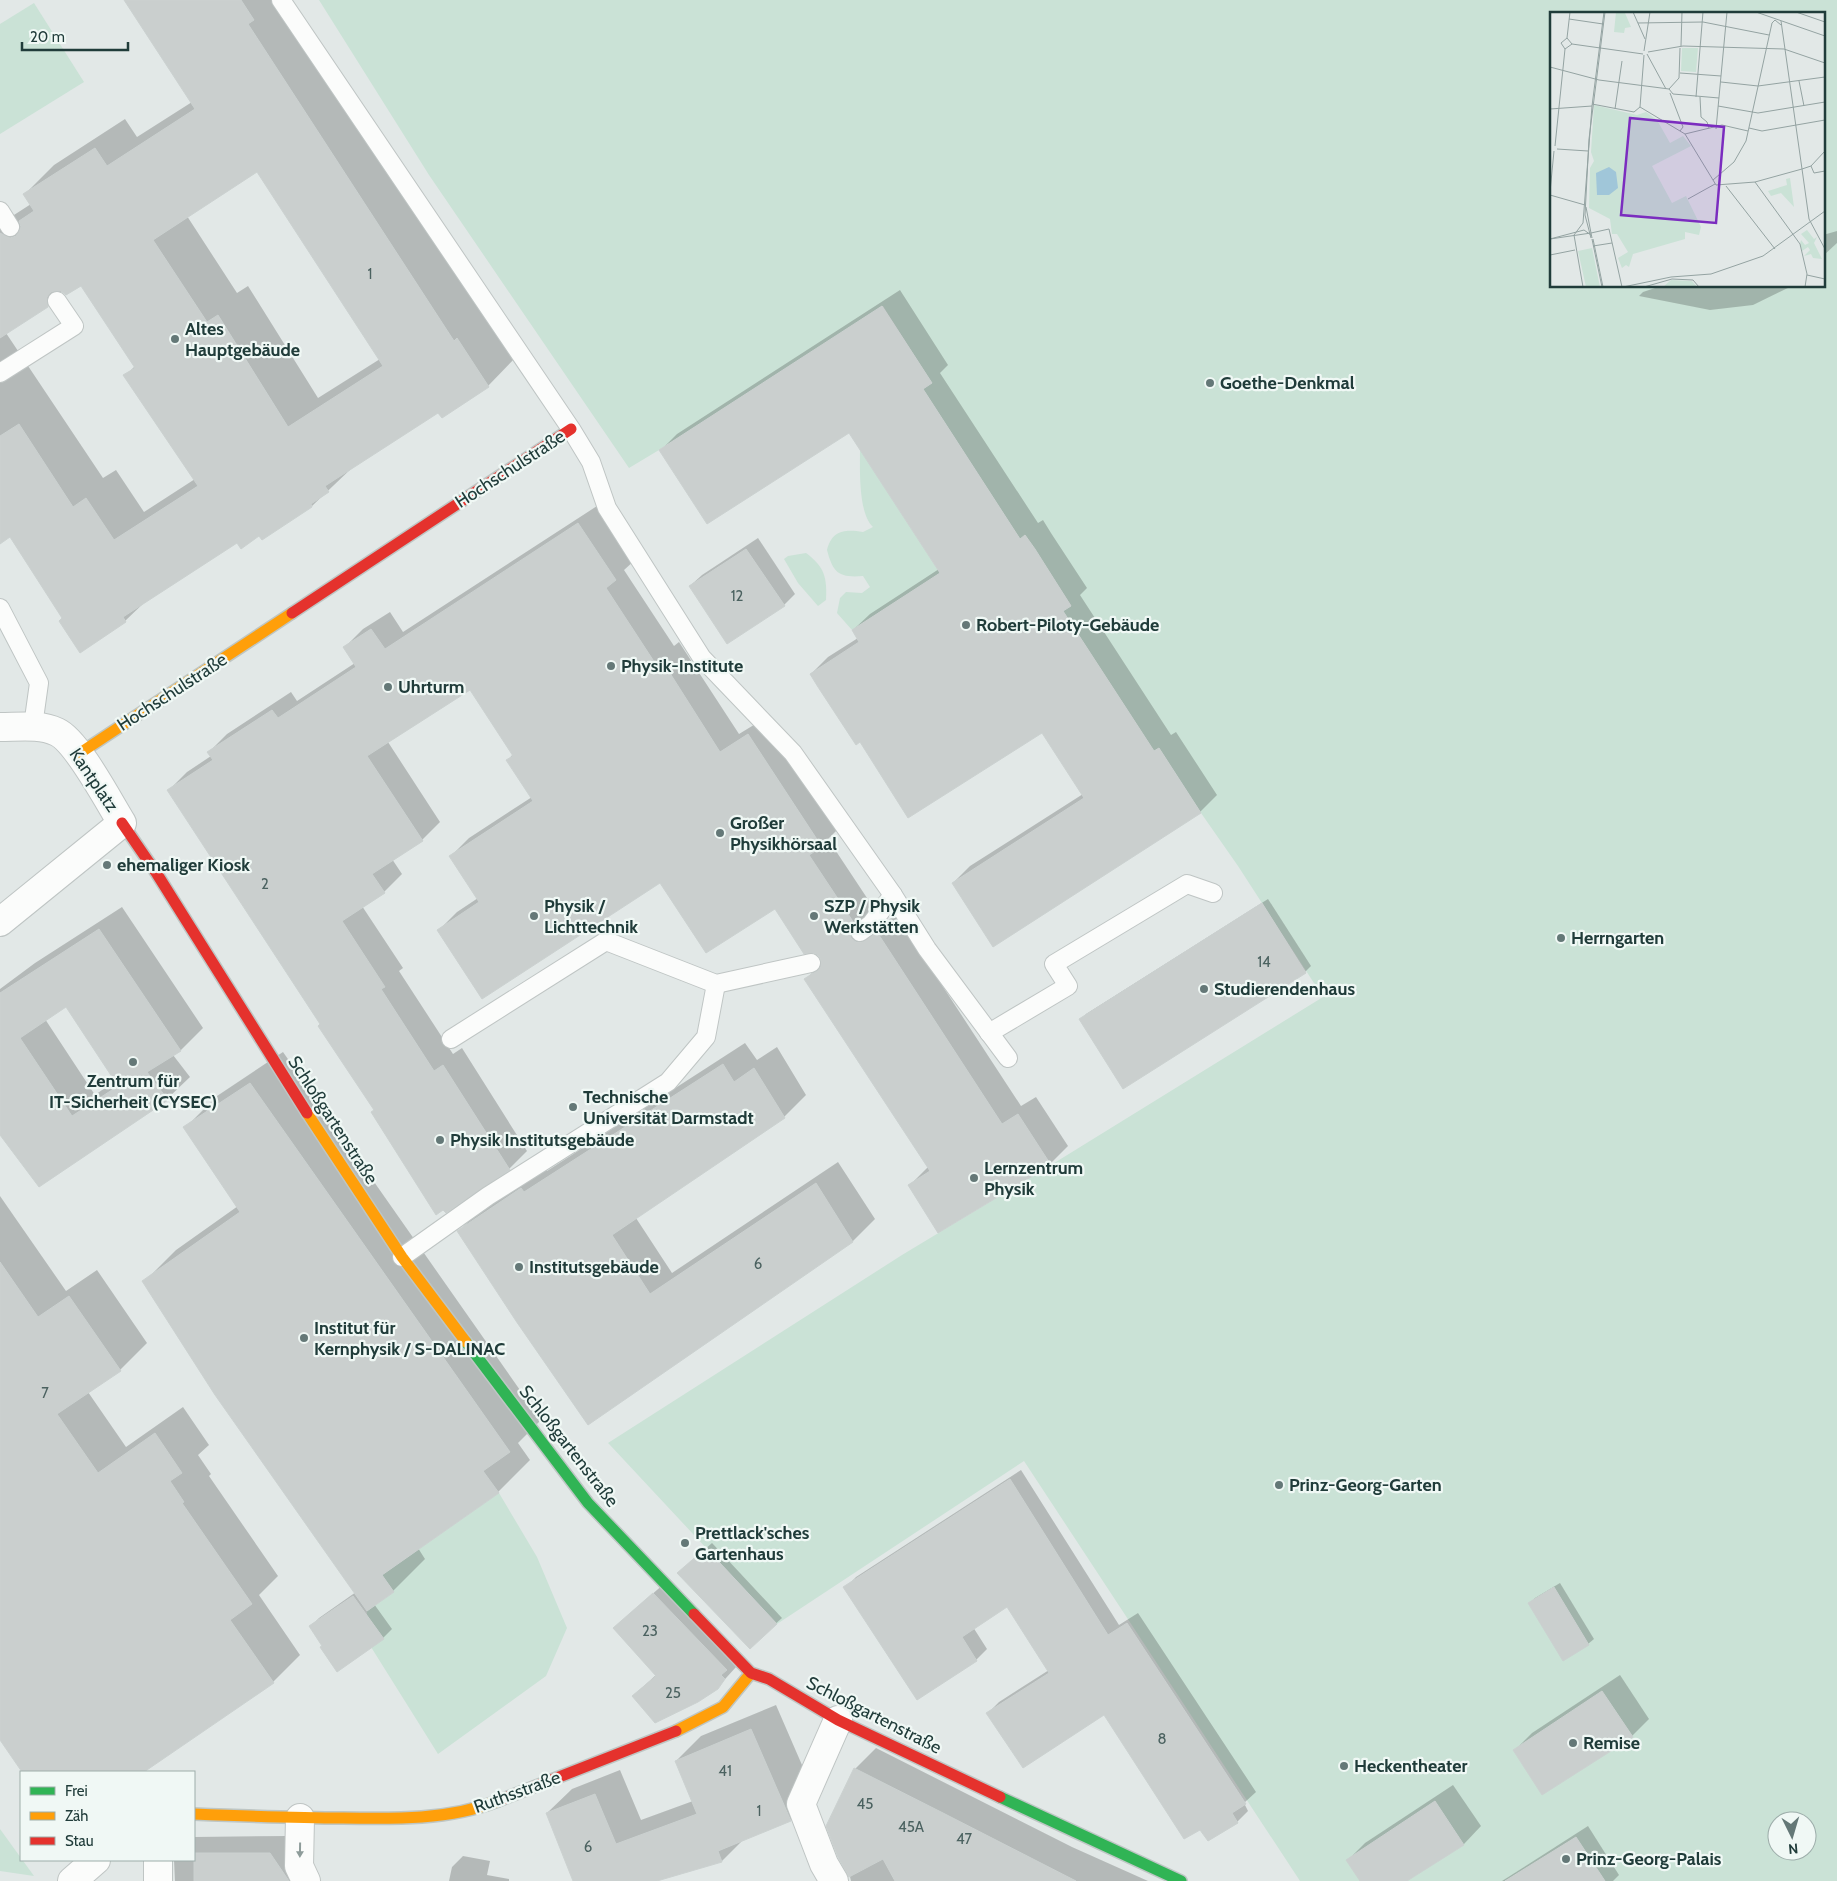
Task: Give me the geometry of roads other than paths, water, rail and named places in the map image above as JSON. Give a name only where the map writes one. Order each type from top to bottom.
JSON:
[{"type":"street","name":"Hochschulstraße","points":[[80,753],[571,429]]},
{"type":"street","name":"Kantplatz","points":[[0,727],[33,726],[59,732],[80,753],[122,822],[0,922]]},
{"type":"street","name":"Schloßgartenstraße","points":[[122,822],[157,874],[323,1138],[402,1257],[588,1503],[751,1673],[770,1680],[838,1720],[916,1758],[1181,1881]]},
{"type":"street","name":"Ruthsstraße","points":[[195,1814],[395,1819],[440,1815],[480,1808],[671,1734],[723,1707],[751,1673]]},
{"type":"street","points":[[834,1881],[824,1864],[802,1804],[838,1720]]},
{"type":"street","points":[[300,1818],[300,1866],[306,1881]]},
{"type":"street","points":[[72,1881],[95,1861]]},
{"type":"street","points":[[158,1861],[158,1881]]},
{"type":"lane","name":"Hochschulstraße","points":[[281,0],[571,429]]},
{"type":"lane","points":[[0,211],[10,227]]},
{"type":"lane","points":[[0,373],[74,326],[57,301]]},
{"type":"lane","points":[[571,429],[591,462],[607,508],[702,658],[793,753],[892,895],[927,949],[1008,1058]]},
{"type":"lane","points":[[0,608],[39,683],[33,726]]},
{"type":"lane","points":[[989,1032],[1068,986],[1054,964],[1187,884],[1213,894]]},
{"type":"lane","points":[[860,932],[871,924],[892,895]]},
{"type":"lane","points":[[451,1039],[606,941],[716,984],[810,963]]},
{"type":"lane","points":[[402,1257],[488,1196],[668,1082],[706,1036],[716,984]]},
{"type":"place","name":"Altes Hauptgebäude","points":[[175,339]]},
{"type":"place","name":"Goethe-Denkmal","points":[[1210,383]]},
{"type":"place","name":"Robert-Piloty-Gebäude","points":[[966,625]]},
{"type":"place","name":"Physik-Institute","points":[[611,666]]},
{"type":"place","name":"Uhrturm","points":[[388,687]]},
{"type":"place","name":"Großer Physikhörsaal","points":[[720,833]]},
{"type":"place","name":"ehemaliger Kiosk","points":[[107,865]]},
{"type":"place","name":"Physik / Lichttechnik","points":[[534,916]]},
{"type":"place","name":"SZP / Physik Werkstätten","points":[[814,916]]},
{"type":"place","name":"Herrngarten","points":[[1561,938]]},
{"type":"place","name":"Studierendenhaus","points":[[1204,989]]},
{"type":"place","name":"Zentrum für IT-Sicherheit (CYSEC)","points":[[133,1062]]},
{"type":"place","name":"Technische Universität Darmstadt","points":[[573,1107]]},
{"type":"place","name":"Physik Institutsgebäude","points":[[440,1140]]},
{"type":"place","name":"Lernzentrum Physik","points":[[974,1178]]},
{"type":"place","name":"Institutsgebäude","points":[[519,1267]]},
{"type":"place","name":"Institut für Kernphysik / S-DALINAC","points":[[304,1338]]},
{"type":"place","name":"Prinz-Georg-Garten","points":[[1279,1485]]},
{"type":"place","name":"Prettlack'sches Gartenhaus","points":[[685,1543]]},
{"type":"place","name":"Remise","points":[[1573,1743]]},
{"type":"place","name":"Heckentheater","points":[[1344,1766]]},
{"type":"place","name":"Prinz-Georg-Palais","points":[[1566,1859]]}]
